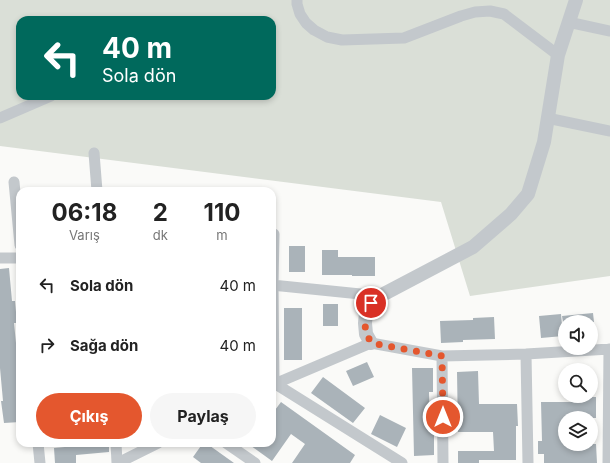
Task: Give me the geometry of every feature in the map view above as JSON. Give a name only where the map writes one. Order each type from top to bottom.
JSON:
[{"type":"street","points":[[297,0],[300,14],[306,23],[314,30],[327,37],[342,40],[404,38],[461,16],[475,12],[490,11],[504,14],[558,55]]},
{"type":"street","points":[[371,343],[366,334],[365,323],[366,313],[371,303],[380,296],[473,247],[511,214],[528,194],[544,142],[558,55],[576,0]]},
{"type":"street","points":[[568,22],[610,31]]},
{"type":"street","points":[[0,118],[42,100]]},
{"type":"street","points":[[547,118],[610,131]]},
{"type":"street","points":[[94,153],[97,187]]},
{"type":"street","points":[[14,182],[16,203]]},
{"type":"street","points":[[0,258],[16,258]]},
{"type":"street","points":[[276,285],[380,296]]},
{"type":"street","points":[[276,383],[371,343],[442,356],[526,354],[610,349],[608,463]]},
{"type":"street","points":[[526,354],[528,463]]},
{"type":"street","points":[[442,356],[443,463]]},
{"type":"street","points":[[276,386],[402,463]]},
{"type":"street","points":[[38,447],[40,463]]},
{"type":"street","points":[[116,447],[117,463],[150,447]]},
{"type":"street","points":[[232,447],[255,463]]},
{"type":"shaded area","points":[[0,0],[610,0],[610,276],[470,296],[441,202],[0,146]]},
{"type":"building","points":[[289,246],[305,246],[305,272],[289,272]]},
{"type":"building","points":[[322,250],[338,250],[338,257],[375,257],[375,276],[322,275]]},
{"type":"building","points":[[9,268],[12,301],[15,301],[16,422],[4,423],[1,401],[3,401],[0,368],[0,269]]},
{"type":"building","points":[[323,304],[338,304],[338,326],[323,326]]},
{"type":"building","points":[[284,308],[302,308],[302,360],[284,360]]},
{"type":"building","points":[[593,313],[593,315],[572,315]]},
{"type":"building","points":[[561,314],[558,315],[558,336],[541,338],[539,316]]},
{"type":"building","points":[[494,317],[495,339],[463,340],[463,342],[441,343],[440,321],[473,320],[473,318]]},
{"type":"building","points":[[367,362],[374,377],[353,386],[346,371]]},
{"type":"building","points":[[412,368],[433,368],[433,392],[429,392],[430,431],[434,431],[434,455],[414,456]]},
{"type":"building","points":[[478,371],[479,404],[517,404],[518,426],[516,426],[516,460],[479,460],[479,463],[458,463],[458,451],[494,451],[493,432],[458,432],[457,372]]},
{"type":"building","points":[[323,377],[365,408],[353,423],[311,393]]},
{"type":"building","points":[[281,402],[355,455],[350,463],[292,463],[305,444],[291,434],[272,461],[253,447],[276,447],[276,409]]},
{"type":"building","points":[[541,402],[596,403],[596,411],[558,411],[558,451],[596,451],[597,463],[544,463],[544,454],[538,454],[538,441],[542,441]]},
{"type":"building","points":[[380,415],[406,428],[397,447],[371,434]]},
{"type":"building","points":[[109,447],[109,452],[76,455],[76,463],[55,463],[54,448]]},
{"type":"building","points":[[200,447],[212,447],[234,463],[201,463],[193,457]]},
{"type":"route","points":[[371,303],[366,313],[365,323],[366,334],[371,343],[442,356],[443,417]]}]
